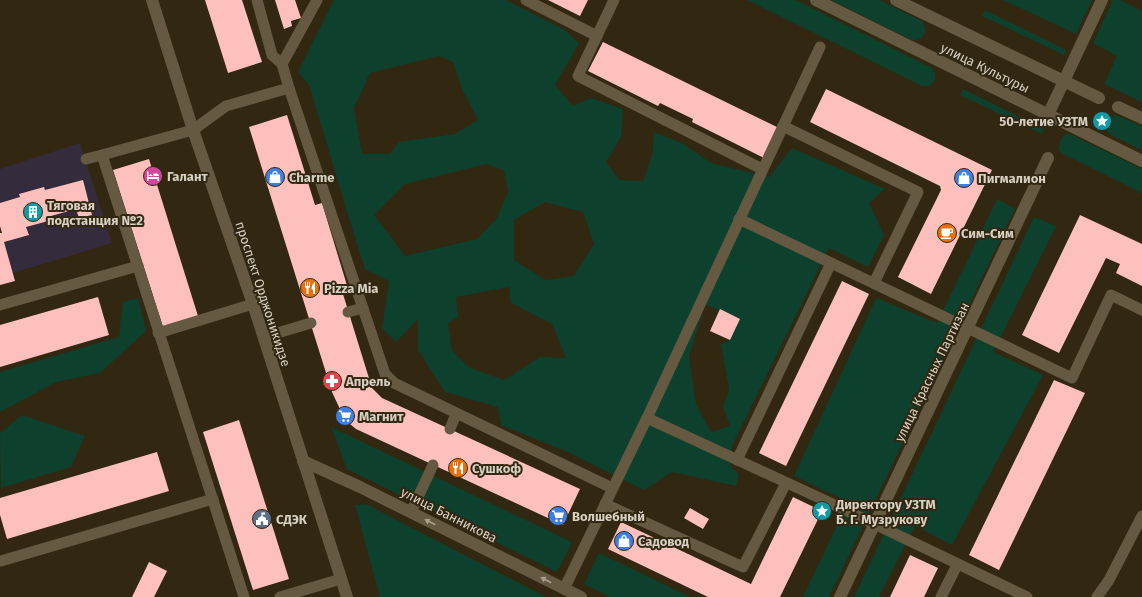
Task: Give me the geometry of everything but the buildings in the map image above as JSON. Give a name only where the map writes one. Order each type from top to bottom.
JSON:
[{"type":"street","name":"проспект Орджоникидзе","points":[[152,0],[193,130],[264,337],[346,597]]},
{"type":"street","name":"улица Культуры","points":[[816,0],[1142,162]]},
{"type":"street","name":"улица Культуры","points":[[896,0],[1099,98]]},
{"type":"street","points":[[1048,115],[1065,82],[1102,0]]},
{"type":"street","points":[[1118,107],[1142,118]]},
{"type":"street","name":"улица Красных Партизан","points":[[840,597],[969,329],[1048,158]]},
{"type":"street","name":"улица Банникова","points":[[303,461],[411,512],[581,597]]},
{"type":"lane","points":[[257,0],[272,55],[282,64],[385,374],[399,387],[612,488]]},
{"type":"lane","points":[[282,64],[317,0]]},
{"type":"lane","points":[[526,0],[597,36]]},
{"type":"lane","points":[[614,0],[578,76],[762,169]]},
{"type":"lane","points":[[564,589],[820,47]]},
{"type":"lane","points":[[86,160],[193,130],[226,106],[289,88]]},
{"type":"lane","points":[[783,126],[918,192],[874,283]]},
{"type":"lane","points":[[102,155],[158,333],[184,406],[214,499],[244,597]]},
{"type":"lane","points":[[739,218],[1072,378],[1111,296],[1142,310]]},
{"type":"lane","points":[[737,460],[831,262]]},
{"type":"lane","points":[[0,305],[138,266]]},
{"type":"lane","points":[[158,333],[253,304]]},
{"type":"lane","points":[[348,312],[363,308]]},
{"type":"lane","points":[[264,337],[311,323]]},
{"type":"lane","points":[[450,429],[456,414]]},
{"type":"lane","points":[[646,418],[786,482],[957,565],[1027,597]]},
{"type":"lane","points":[[411,512],[433,465]]},
{"type":"lane","points":[[605,504],[743,567],[786,482]]},
{"type":"lane","points":[[1,561],[214,499]]},
{"type":"lane","points":[[1098,597],[1109,580],[1142,516]]},
{"type":"lane","points":[[941,597],[957,565]]},
{"type":"lane","points":[[280,597],[341,578]]},
{"type":"lane","points":[[305,597],[320,585]]},
{"type":"shaded area","points":[[80,143],[112,243],[13,273],[15,281],[0,285],[0,233],[2,233],[0,226],[0,169]]},
{"type":"green space","points":[[334,0],[506,0],[565,30],[579,43],[555,85],[573,106],[591,98],[623,109],[621,137],[606,162],[619,180],[643,181],[652,155],[654,132],[682,143],[711,163],[769,177],[792,148],[885,189],[869,203],[884,235],[868,267],[829,248],[732,446],[730,466],[739,474],[736,486],[672,472],[644,490],[570,453],[501,425],[498,407],[445,392],[418,350],[418,319],[396,342],[382,328],[389,281],[365,269],[309,85],[298,72]],"holes":[[[439,56],[453,62],[462,89],[478,120],[455,134],[399,142],[390,154],[362,154],[354,108],[370,73]],[[487,164],[504,171],[508,191],[497,218],[477,239],[405,256],[374,215],[405,184]],[[545,202],[583,212],[594,244],[574,276],[546,280],[514,260],[514,220]],[[509,287],[511,303],[552,324],[566,358],[540,357],[504,380],[470,368],[452,351],[448,323],[458,317],[456,297]],[[705,304],[740,319],[730,340],[721,344],[729,390],[723,406],[730,426],[711,432],[696,404],[689,356]]]},
{"type":"green space","points":[[747,0],[796,0],[932,68],[935,75],[934,81],[930,85],[922,86]]},
{"type":"green space","points":[[831,0],[879,0],[922,21],[925,28],[924,35],[920,39],[912,40]]},
{"type":"green space","points":[[1003,0],[1092,0],[1076,34]]},
{"type":"green space","points":[[1113,0],[1120,0],[1142,11],[1142,102],[1104,84],[1117,56],[1093,43]]},
{"type":"green space","points":[[985,10],[1066,50],[1064,55],[982,16]]},
{"type":"green space","points":[[963,89],[1044,129],[1042,134],[960,95]]},
{"type":"green space","points":[[1116,115],[1142,126],[1142,150],[1111,135],[1107,131],[1109,122]]},
{"type":"green space","points":[[1068,133],[1142,169],[1142,193],[1063,154],[1059,150],[1059,144],[1062,138]]},
{"type":"green space","points":[[997,199],[1015,209],[829,597],[803,597],[848,502],[794,476],[876,298],[937,323]]},
{"type":"green space","points":[[1034,217],[1056,226],[993,352],[1043,375],[952,545],[915,526],[879,597],[854,597]]},
{"type":"green space","points":[[138,298],[146,331],[100,373],[56,382],[0,412],[0,372],[119,337],[123,302]]},
{"type":"green space","points":[[22,415],[85,436],[71,467],[1,488],[0,433]]},
{"type":"green space","points":[[331,427],[572,542],[557,572],[347,469]]},
{"type":"green space","points":[[366,504],[546,597],[380,597],[355,505]]},
{"type":"green space","points":[[599,553],[690,597],[610,597],[584,584]]},
{"type":"place","name":"50-летие УЗТМ","points":[[1102,121]]},
{"type":"place","name":"Галант","points":[[153,176]]},
{"type":"place","name":"Charme","points":[[275,177]]},
{"type":"place","name":"Пигмалион","points":[[964,178]]},
{"type":"place","name":"Тяговая подстанция №2","points":[[33,212]]},
{"type":"place","name":"Сим-Сим","points":[[947,233]]},
{"type":"place","name":"Pizza Mia","points":[[310,288]]},
{"type":"place","name":"Апрель","points":[[332,381]]},
{"type":"place","name":"Магнит","points":[[345,416]]},
{"type":"place","name":"Сушкоф","points":[[458,468]]},
{"type":"place","name":"Директору УЗТМ Б. Г. Музрукову","points":[[822,511]]},
{"type":"place","name":"Волшебный","points":[[558,516]]},
{"type":"place","name":"СДЭК","points":[[262,519]]},
{"type":"place","name":"Садовод","points":[[624,541]]}]
